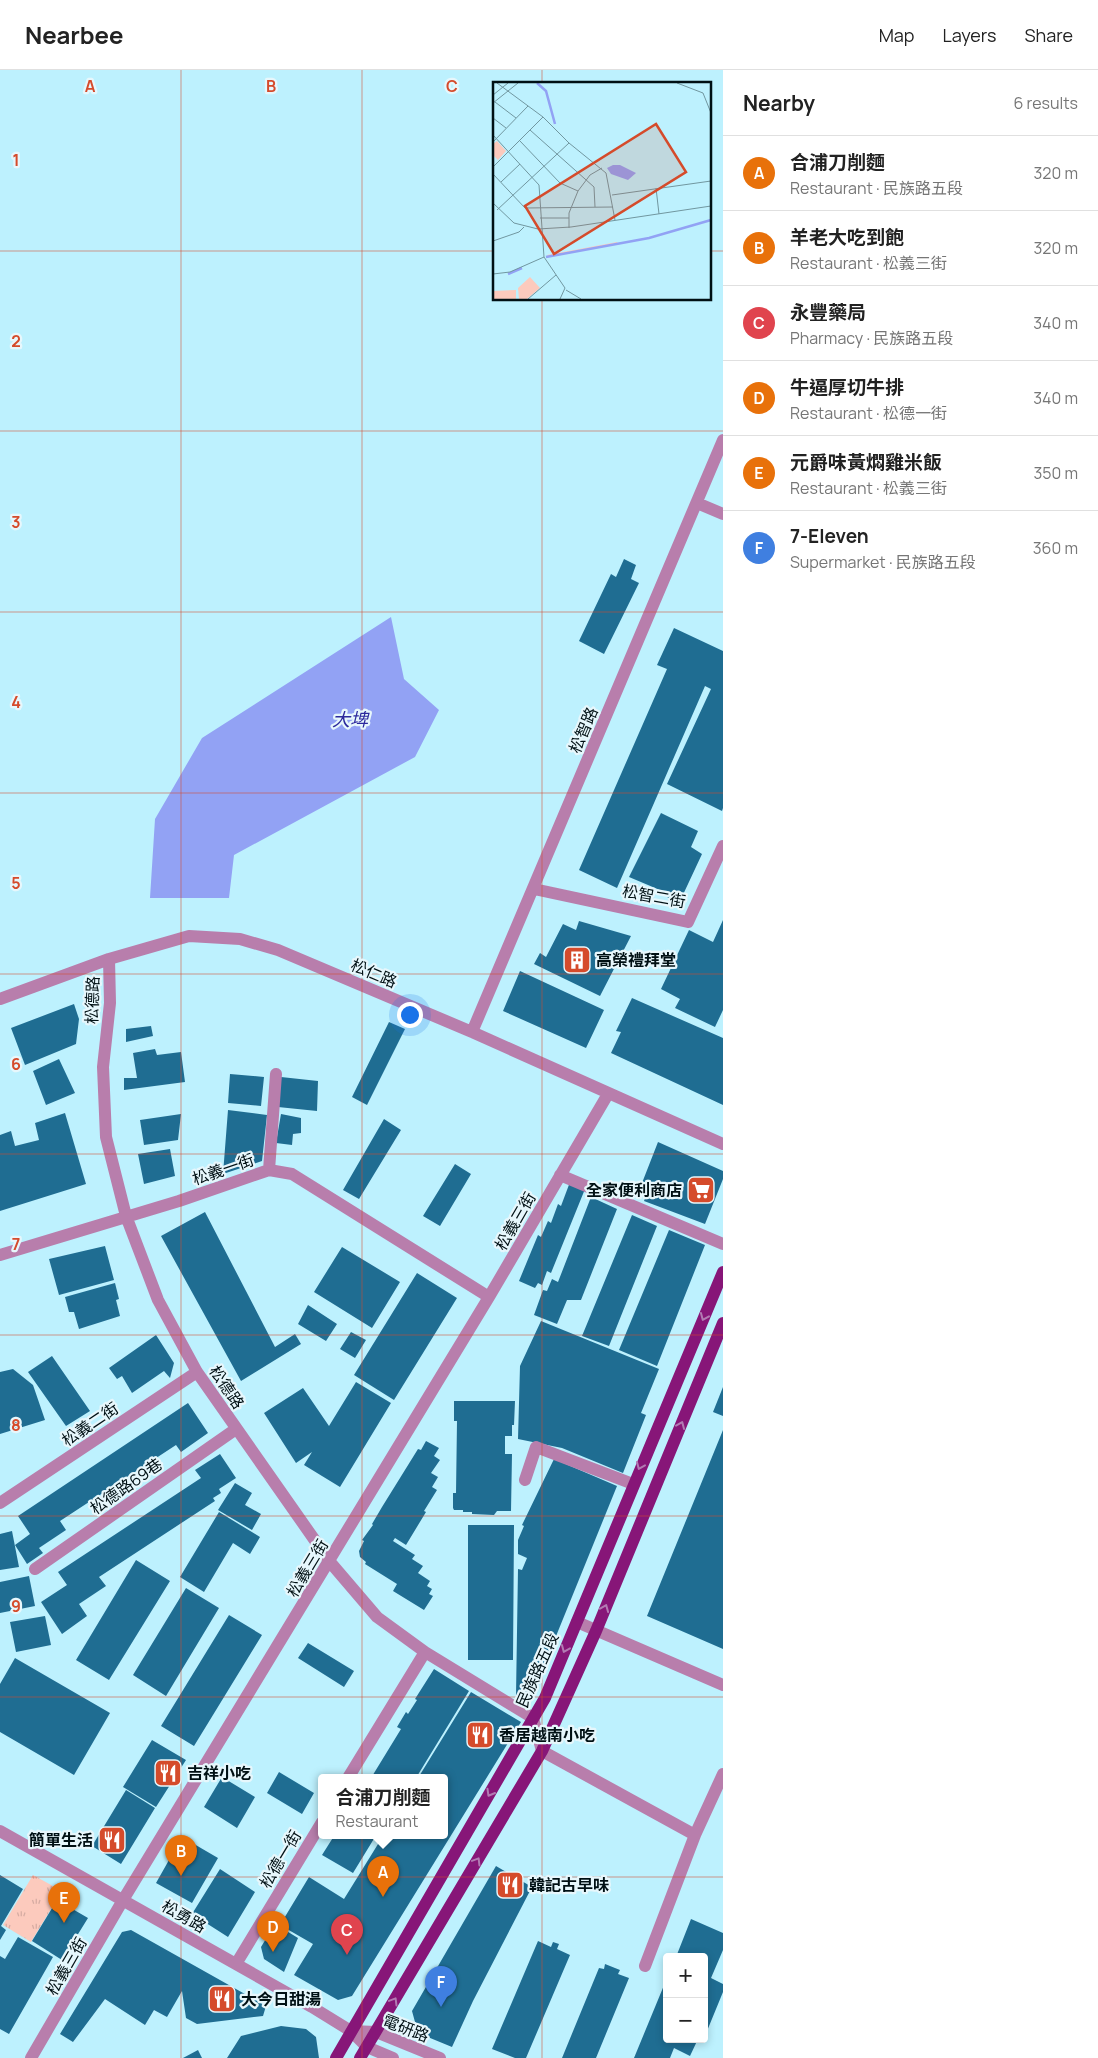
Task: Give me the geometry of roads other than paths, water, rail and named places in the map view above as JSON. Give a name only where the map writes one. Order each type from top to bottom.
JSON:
[{"type":"main road","name":"民族路五段","points":[[336,2058],[545,1698],[723,1272]]},
{"type":"main road","points":[[363,2053],[542,1751],[596,1631],[723,1323]]},
{"type":"street","name":"松智路","points":[[472,1032],[723,440]]},
{"type":"street","points":[[697,503],[723,514]]},
{"type":"street","name":"松智二街","points":[[534,889],[688,922],[723,846]]},
{"type":"street","name":"松仁路","points":[[0,999],[109,959],[189,936],[240,939],[278,950],[472,1032],[723,1144]]},
{"type":"street","name":"松德路","points":[[109,959],[110,1003],[103,1067],[106,1137],[126,1216],[158,1300],[197,1372],[330,1562],[377,1617],[425,1652],[533,1718]]},
{"type":"street","points":[[269,1170],[276,1074]]},
{"type":"street","name":"松義三街","points":[[31,2058],[124,1900],[489,1297],[608,1094]]},
{"type":"street","name":"松義一街","points":[[0,1255],[179,1201],[269,1170],[292,1174],[489,1297]]},
{"type":"street","points":[[560,1175],[723,1244]]},
{"type":"street","name":"松義二街","points":[[0,1503],[197,1372]]},
{"type":"street","name":"松德路69巷","points":[[34,1569],[236,1429]]},
{"type":"street","points":[[525,1480],[536,1447],[633,1484]]},
{"type":"street","points":[[576,1622],[723,1685]]},
{"type":"street","points":[[350,1774],[425,1652]]},
{"type":"street","points":[[533,1718],[542,1751],[695,1835]]},
{"type":"street","points":[[645,1966],[695,1835],[723,1774]]},
{"type":"street","name":"松德一街","points":[[236,1964],[318,1829]]},
{"type":"street","name":"松勇路","points":[[0,1831],[312,2007],[351,2031]]},
{"type":"street","name":"電研路","points":[[351,2031],[376,2032],[440,2058]]},
{"type":"street","name":"電研路","points":[[351,2031],[363,2053],[393,2058]]},
{"type":"water","name":"大埤","points":[[391,617],[404,679],[439,710],[415,757],[234,855],[229,898],[150,898],[155,819],[202,738]]},
{"type":"place","name":"高榮禮拜堂","points":[[577,960]]},
{"type":"place","name":"全家便利商店","points":[[701,1190]]},
{"type":"place","name":"香居越南小吃","points":[[480,1735]]},
{"type":"place","name":"吉祥小吃","points":[[168,1773]]},
{"type":"place","name":"簡單生活","points":[[112,1840]]},
{"type":"place","name":"羊老大吃到飽","points":[[181,1876]]},
{"type":"place","name":"韓記古早味","points":[[510,1885]]},
{"type":"place","name":"合浦刀削麵","points":[[383,1897]]},
{"type":"place","name":"元爵味黃燜雞米飯","points":[[64,1923]]},
{"type":"place","name":"牛逼厚切牛排","points":[[273,1952]]},
{"type":"place","name":"永豐藥局","points":[[347,1955]]},
{"type":"place","name":"大今日甜湯","points":[[222,1999]]},
{"type":"place","name":"7-Eleven","points":[[441,2007]]}]
